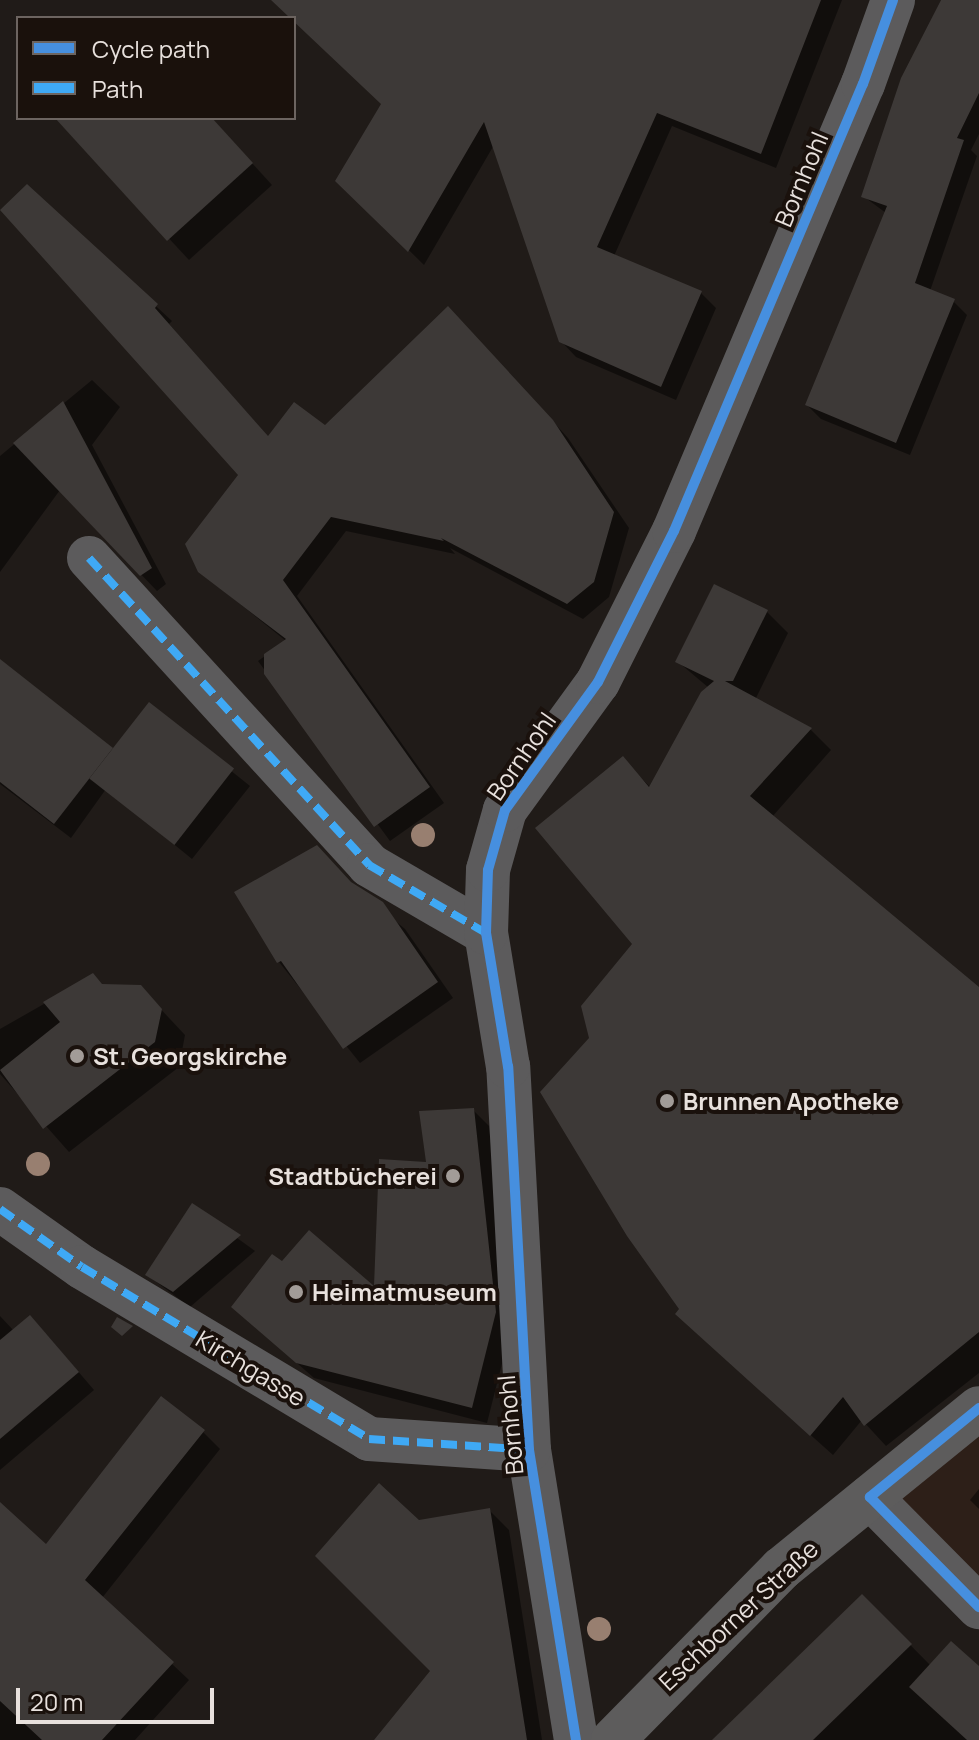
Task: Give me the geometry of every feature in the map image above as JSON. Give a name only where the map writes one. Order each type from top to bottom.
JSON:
[{"type":"main road","name":"Eschborner Straße","points":[[613,1740],[781,1569],[979,1408]]},
{"type":"street","name":"Bornhohl","points":[[576,1740],[529,1450],[508,1067],[486,933],[488,870],[505,810],[598,682],[674,531],[863,84],[893,0]]},
{"type":"street","points":[[89,558],[369,865],[486,933]]},
{"type":"street","name":"Kirchgasse","points":[[0,1209],[82,1267],[369,1439],[529,1450]]},
{"type":"street","points":[[870,1497],[979,1607]]},
{"type":"shaded area","points":[[979,1413],[979,1604],[874,1497]]},
{"type":"building","points":[[271,0],[821,0],[761,154],[657,113],[597,247],[702,291],[661,387],[559,342],[484,122],[408,252],[335,181],[381,104],[296,24],[296,16],[288,16]]},
{"type":"building","points":[[941,0],[979,0],[979,93],[957,138],[964,140],[915,283],[955,299],[896,443],[805,405],[887,206],[861,197],[901,78]]},
{"type":"building","points":[[57,120],[214,120],[253,163],[167,241]]},
{"type":"building","points":[[27,184],[158,304],[155,308],[268,436],[294,402],[325,425],[448,306],[553,420],[614,512],[594,582],[567,604],[441,538],[444,541],[331,517],[283,580],[430,787],[374,827],[264,674],[264,654],[286,639],[198,572],[185,544],[238,475],[0,210]]},
{"type":"building","points":[[63,401],[152,568],[140,576],[13,443]]},
{"type":"building","points":[[714,584],[768,610],[733,681],[725,681],[812,728],[750,796],[979,987],[979,1332],[864,1426],[843,1397],[810,1436],[675,1314],[679,1309],[627,1236],[540,1092],[589,1038],[581,1006],[632,944],[535,828],[623,756],[649,787],[701,692],[714,681],[675,662]]},
{"type":"building","points":[[0,659],[113,748],[54,824],[0,782]]},
{"type":"building","points":[[149,702],[234,768],[174,845],[89,778]]},
{"type":"building","points":[[317,845],[351,882],[383,902],[438,982],[343,1049],[281,961],[277,963],[234,892]]},
{"type":"building","name":"St. Georgskirche","points":[[93,973],[102,984],[141,985],[162,1009],[155,1042],[43,1129],[0,1070],[60,1022],[43,1002]]},
{"type":"building","points":[[474,1108],[496,1312],[472,1408],[296,1363],[231,1307],[272,1254],[282,1261],[309,1230],[374,1286],[379,1159],[426,1162],[419,1111]]},
{"type":"building","points":[[192,1203],[241,1235],[173,1292],[145,1275]]},
{"type":"building","points":[[30,1315],[79,1372],[0,1439],[0,1340]]},
{"type":"building","points":[[117,1317],[133,1326],[122,1336],[111,1327]]},
{"type":"building","points":[[161,1396],[205,1430],[85,1580],[174,1662],[102,1740],[42,1740],[0,1701],[0,1502],[46,1544]]},
{"type":"building","points":[[379,1483],[419,1520],[490,1508],[527,1740],[374,1740],[430,1671],[315,1556]]},
{"type":"building","points":[[862,1594],[912,1644],[813,1740],[712,1740]]},
{"type":"building","points":[[951,1641],[979,1666],[979,1740],[967,1740],[909,1687]]},
{"type":"marked path","points":[[89,558],[369,865],[486,933]]},
{"type":"marked path","points":[[0,1209],[82,1267],[369,1439],[529,1450]]},
{"type":"cycle path","points":[[576,1740],[529,1450],[508,1067],[486,933],[488,870],[505,810],[598,682],[674,531],[863,84],[893,0]]},
{"type":"cycle path","points":[[979,1408],[870,1497],[979,1607]]},
{"type":"place","name":"St. Georgskirche","points":[[77,1056]]},
{"type":"place","name":"Brunnen Apotheke","points":[[667,1101]]},
{"type":"place","name":"Stadtbücherei","points":[[453,1176]]},
{"type":"place","name":"Heimatmuseum","points":[[296,1292]]}]
